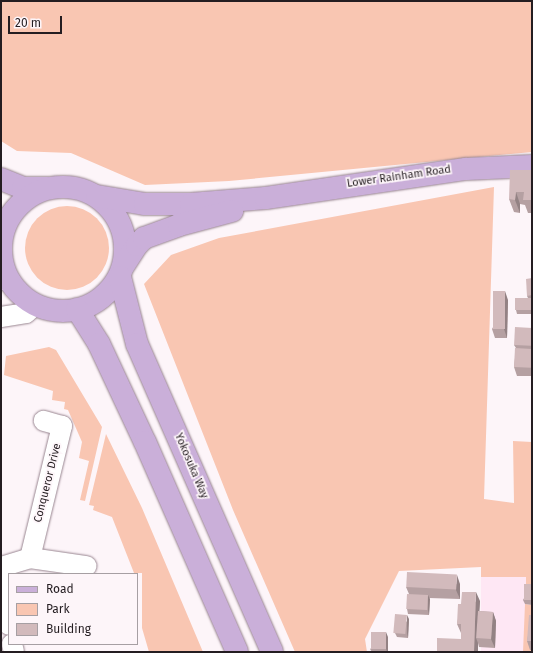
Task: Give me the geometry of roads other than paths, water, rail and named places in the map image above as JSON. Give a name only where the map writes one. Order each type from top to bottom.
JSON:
[{"type":"main road","name":"Lower Rainham Road","points":[[97,196],[162,205],[266,198],[423,174],[479,168],[532,166]]},
{"type":"main road","points":[[1,179],[23,188],[68,187],[97,196],[112,210],[122,227],[126,247],[121,272],[105,295],[92,304],[76,309],[56,310],[36,304],[18,292],[4,277],[1,243],[3,227],[23,202],[36,193],[52,188]]},
{"type":"main road","name":"Lower Rainham Road","points":[[121,272],[136,245],[144,238],[179,225],[245,208],[266,198]]},
{"type":"main road","name":"Yokosuka Way","points":[[121,272],[135,339],[272,652]]},
{"type":"main road","points":[[76,309],[99,344],[139,428],[237,652]]},
{"type":"street","points":[[1,317],[26,313],[36,304]]},
{"type":"street","name":"Conqueror Drive","points":[[30,558],[62,426],[44,421]]},
{"type":"street","points":[[8,617],[2,567],[30,558],[86,566]]}]
